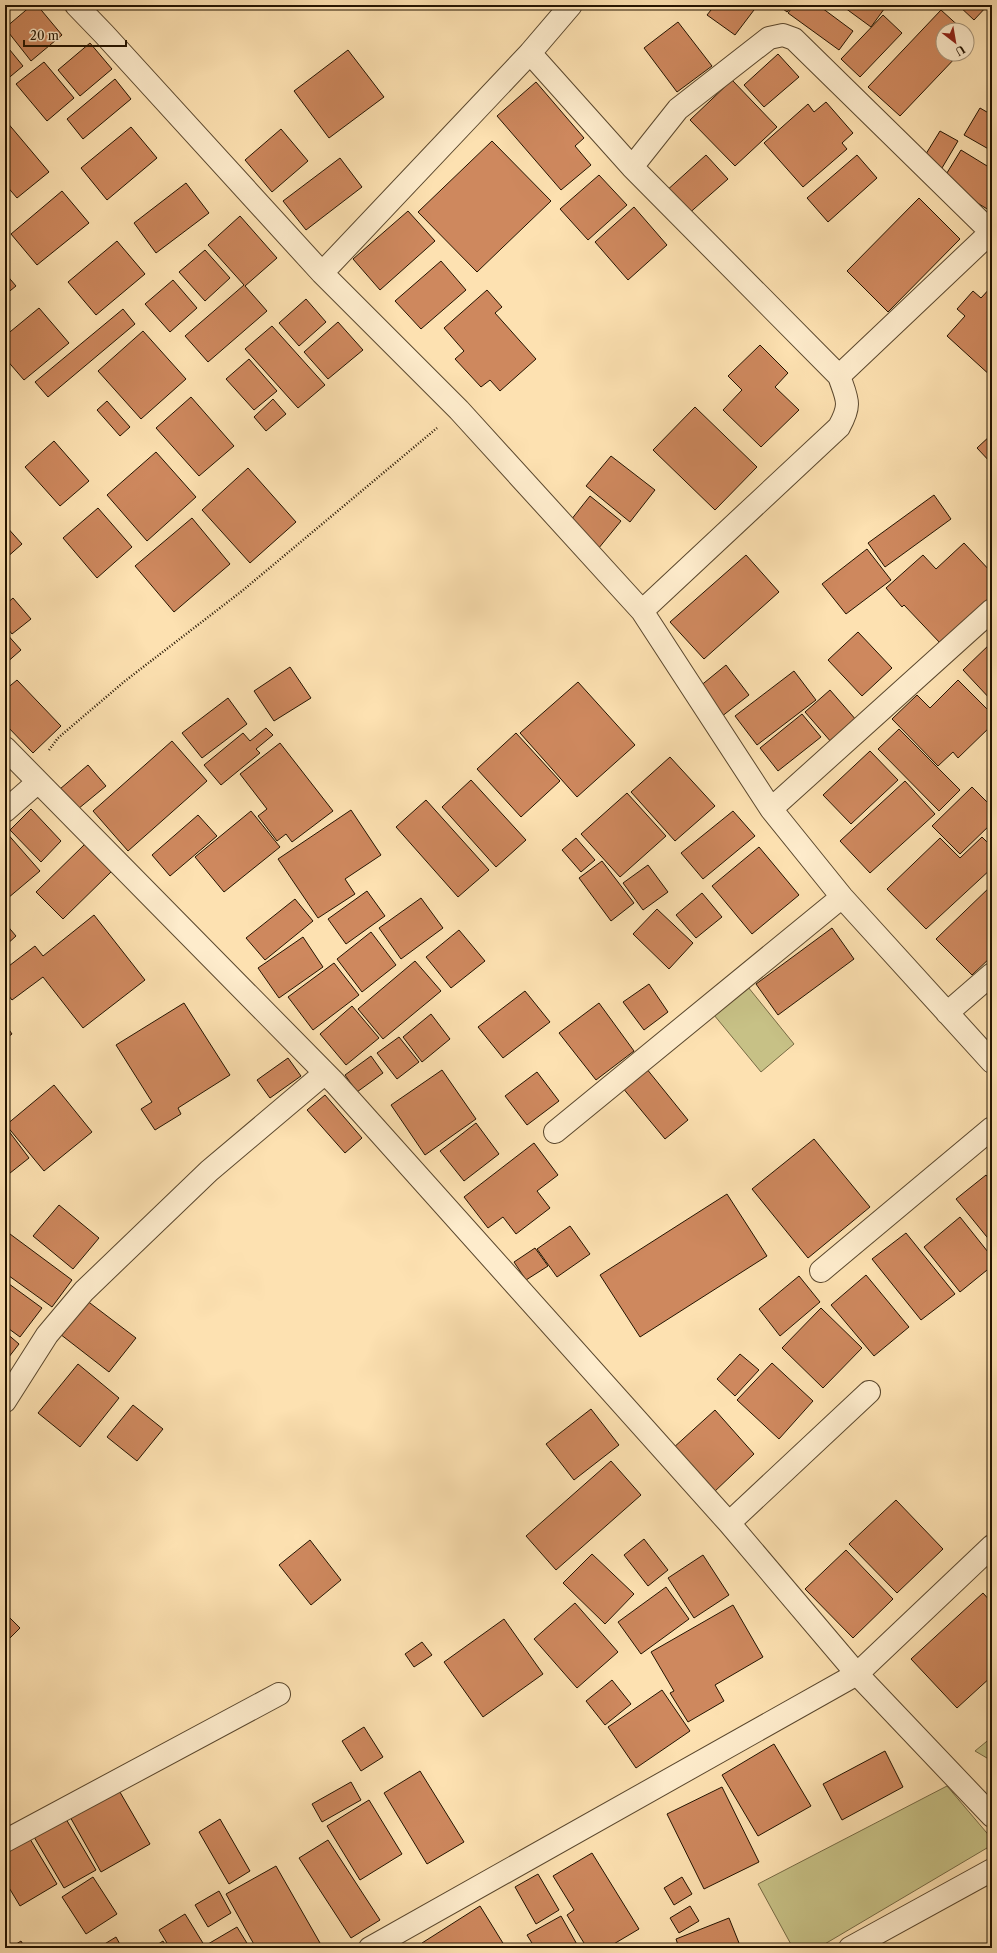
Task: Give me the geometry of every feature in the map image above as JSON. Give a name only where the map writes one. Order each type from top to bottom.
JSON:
[{"type":"street","points":[[76,5],[322,273],[459,410],[642,611],[771,809],[842,897],[992,1062]]},
{"type":"street","points":[[322,273],[530,53],[571,5]]},
{"type":"street","points":[[632,168],[678,109],[769,38],[783,35],[794,39],[992,233],[839,376]]},
{"type":"street","points":[[530,53],[632,168],[839,376],[848,400],[847,413],[839,427],[642,611]]},
{"type":"street","points":[[771,809],[992,610]]},
{"type":"street","points":[[5,748],[325,1073],[729,1523],[857,1674],[992,1816]]},
{"type":"street","points":[[5,811],[38,782]]},
{"type":"street","points":[[554,1132],[842,897]]},
{"type":"street","points":[[947,1013],[992,974]]},
{"type":"street","points":[[5,1401],[47,1335],[84,1291],[209,1171],[325,1073]]},
{"type":"street","points":[[821,1271],[992,1128]]},
{"type":"street","points":[[729,1523],[869,1392]]},
{"type":"street","points":[[370,1948],[857,1674],[992,1546]]},
{"type":"street","points":[[5,1842],[279,1694]]},
{"type":"street","points":[[850,1948],[992,1870]]},
{"type":"path","points":[[38,782],[44,756],[58,738],[125,681],[248,586],[459,410]]},
{"type":"shaded area","points":[[748,987],[794,1044],[761,1072],[714,1015]]},
{"type":"shaded area","points":[[992,1737],[992,1761],[975,1751]]},
{"type":"shaded area","points":[[947,1786],[992,1839],[992,1845],[818,1948],[793,1948],[758,1884]]},
{"type":"building","points":[[32,5],[37,5],[62,35],[31,61],[5,28]]},
{"type":"building","points":[[715,5],[747,5],[754,10],[735,35],[707,15]]},
{"type":"building","points":[[778,5],[793,5],[787,12]]},
{"type":"building","points":[[794,5],[818,5],[853,31],[839,50],[788,13]]},
{"type":"building","points":[[841,5],[887,5],[871,27]]},
{"type":"building","points":[[958,5],[988,5],[974,20]]},
{"type":"building","points":[[941,10],[954,22],[935,22],[935,62],[951,62],[900,116],[868,87]]},
{"type":"building","points":[[883,15],[902,33],[860,77],[841,59]]},
{"type":"building","points":[[678,22],[712,66],[677,92],[644,48]]},
{"type":"building","points":[[90,43],[112,69],[80,96],[58,70]]},
{"type":"building","points":[[5,44],[23,66],[5,81]]},
{"type":"building","points":[[348,50],[384,97],[329,138],[294,91]]},
{"type":"building","points":[[778,54],[799,77],[764,107],[744,85]]},
{"type":"building","points":[[44,62],[74,98],[47,121],[16,84]]},
{"type":"building","points":[[115,79],[131,99],[83,139],[67,119]]},
{"type":"building","points":[[732,80],[777,127],[735,166],[690,120]]},
{"type":"building","points":[[536,82],[584,138],[575,146],[591,165],[561,190],[497,116]]},
{"type":"building","points":[[826,102],[853,133],[842,143],[847,149],[803,187],[764,143],[808,104],[814,112]]},
{"type":"building","points":[[980,108],[992,115],[992,151],[964,135]]},
{"type":"building","points":[[6,121],[49,172],[17,198],[5,184]]},
{"type":"building","points":[[131,127],[157,158],[107,200],[81,168]]},
{"type":"building","points":[[281,129],[308,161],[272,192],[245,160]]},
{"type":"building","points":[[940,131],[958,141],[939,173],[921,162]]},
{"type":"building","points":[[492,141],[551,201],[477,272],[418,212]]},
{"type":"building","points":[[961,150],[992,169],[992,212],[942,181]]},
{"type":"building","points":[[706,155],[728,179],[686,216],[665,192]]},
{"type":"building","points":[[857,155],[877,178],[828,222],[807,198]]},
{"type":"building","points":[[340,158],[362,187],[306,230],[283,201]]},
{"type":"building","points":[[599,175],[627,205],[588,240],[560,209]]},
{"type":"building","points":[[186,183],[209,213],[156,253],[134,223]]},
{"type":"building","points":[[62,191],[89,223],[37,265],[11,234]]},
{"type":"building","points":[[919,198],[960,239],[888,312],[847,271]]},
{"type":"building","points":[[634,207],[667,245],[628,280],[595,242]]},
{"type":"building","points":[[408,211],[435,241],[380,290],[353,259]]},
{"type":"building","points":[[240,216],[277,258],[245,286],[267,311],[208,362],[185,336],[244,285],[208,245]]},
{"type":"building","points":[[117,241],[145,274],[96,315],[68,282]]},
{"type":"building","points":[[205,250],[230,278],[205,301],[179,272]]},
{"type":"building","points":[[441,261],[466,290],[421,329],[395,301]]},
{"type":"building","points":[[5,273],[16,286],[5,295]]},
{"type":"building","points":[[173,280],[197,308],[170,332],[145,304]]},
{"type":"building","points":[[992,286],[992,377],[947,336],[965,316],[957,309],[973,291],[981,298]]},
{"type":"building","points":[[487,290],[502,307],[495,313],[536,359],[500,391],[490,380],[481,387],[455,359],[464,351],[444,328]]},
{"type":"building","points":[[306,299],[326,322],[299,346],[279,323]]},
{"type":"building","points":[[39,308],[69,343],[24,380],[5,358],[5,336]]},
{"type":"building","points":[[123,309],[135,324],[48,397],[35,382]]},
{"type":"building","points":[[338,322],[363,350],[328,379],[304,352]]},
{"type":"building","points":[[272,326],[325,385],[298,408],[245,349]]},
{"type":"building","points":[[143,331],[186,379],[141,419],[98,371]]},
{"type":"building","points":[[760,345],[788,373],[775,387],[799,410],[761,447],[723,410],[742,390],[728,376]]},
{"type":"building","points":[[249,359],[277,391],[254,410],[226,379]]},
{"type":"building","points":[[191,397],[234,446],[199,476],[156,428]]},
{"type":"building","points":[[273,399],[286,414],[266,431],[254,417]]},
{"type":"building","points":[[107,401],[130,427],[120,436],[97,410]]},
{"type":"building","points":[[695,407],[757,467],[715,510],[653,450]]},
{"type":"building","points":[[992,434],[992,464],[977,448]]},
{"type":"building","points":[[54,441],[89,481],[60,506],[25,467]]},
{"type":"building","points":[[156,452],[196,497],[147,541],[107,495]]},
{"type":"building","points":[[611,456],[655,490],[630,522],[586,486]]},
{"type":"building","points":[[248,468],[296,522],[250,563],[202,510]]},
{"type":"building","points":[[934,495],[951,519],[885,567],[868,543]]},
{"type":"building","points":[[590,496],[621,521],[598,549],[567,525]]},
{"type":"building","points":[[98,508],[132,547],[97,578],[63,538]]},
{"type":"building","points":[[192,518],[230,564],[174,612],[135,566]]},
{"type":"building","points":[[5,525],[22,544],[5,559]]},
{"type":"building","points":[[964,543],[992,573],[992,598],[941,644],[904,605],[902,607],[886,588],[923,555],[936,569]]},
{"type":"building","points":[[867,549],[891,580],[846,614],[822,584]]},
{"type":"building","points":[[746,555],[779,592],[704,659],[670,622]]},
{"type":"building","points":[[13,598],[31,619],[12,634],[5,625],[5,605]]},
{"type":"building","points":[[5,632],[21,650],[5,664]]},
{"type":"building","points":[[858,632],[892,668],[862,696],[828,660]]},
{"type":"building","points":[[992,642],[992,701],[963,670]]},
{"type":"building","points":[[726,665],[749,695],[721,717],[699,687]]},
{"type":"building","points":[[290,667],[311,698],[274,721],[254,691]]},
{"type":"building","points":[[794,671],[816,700],[757,745],[735,716]]},
{"type":"building","points":[[17,680],[61,726],[33,753],[5,724],[5,690]]},
{"type":"building","points":[[958,680],[992,714],[992,725],[958,758],[953,752],[938,766],[892,719],[917,695],[930,708]]},
{"type":"building","points":[[578,682],[635,745],[577,797],[520,733]]},
{"type":"building","points":[[830,690],[857,721],[832,743],[805,712]]},
{"type":"building","points":[[228,698],[247,724],[202,758],[182,733]]},
{"type":"building","points":[[802,714],[821,737],[778,771],[760,748]]},
{"type":"building","points":[[266,728],[273,735],[256,749],[260,753],[221,785],[204,765],[243,733],[250,741]]},
{"type":"building","points":[[899,729],[960,790],[939,811],[878,749]]},
{"type":"building","points":[[516,733],[560,781],[521,817],[477,769]]},
{"type":"building","points":[[172,741],[207,781],[128,851],[93,811]]},
{"type":"building","points":[[280,743],[333,811],[292,842],[286,834],[277,841],[258,816],[267,809],[240,774]]},
{"type":"building","points":[[870,751],[898,780],[851,824],[823,795]]},
{"type":"building","points":[[670,757],[715,806],[675,841],[631,792]]},
{"type":"building","points":[[88,765],[106,786],[78,809],[60,789]]},
{"type":"building","points":[[471,780],[526,840],[496,867],[442,807]]},
{"type":"building","points":[[905,781],[935,814],[870,873],[840,841]]},
{"type":"building","points":[[972,787],[992,807],[992,823],[960,854],[932,826]]},
{"type":"building","points":[[627,793],[666,836],[620,877],[581,834]]},
{"type":"building","points":[[426,800],[489,870],[458,897],[396,827]]},
{"type":"building","points":[[31,809],[61,841],[41,862],[10,830]]},
{"type":"building","points":[[351,810],[381,855],[345,879],[355,894],[318,918],[278,859]]},
{"type":"building","points":[[251,811],[280,847],[224,892],[195,857]]},
{"type":"building","points":[[733,811],[755,836],[703,879],[681,853]]},
{"type":"building","points":[[198,815],[217,836],[170,876],[152,855]]},
{"type":"building","points":[[5,831],[40,871],[8,898],[5,894]]},
{"type":"building","points":[[982,837],[992,847],[992,868],[926,929],[887,889],[940,838],[960,858]]},
{"type":"building","points":[[576,838],[595,860],[581,872],[562,850]]},
{"type":"building","points":[[85,844],[112,871],[63,919],[36,892]]},
{"type":"building","points":[[759,847],[799,895],[752,934],[712,886]]},
{"type":"building","points":[[602,861],[634,903],[611,921],[579,878]]},
{"type":"building","points":[[648,865],[668,892],[643,910],[623,883]]},
{"type":"building","points":[[992,885],[992,956],[972,975],[936,939]]},
{"type":"building","points":[[367,891],[385,916],[346,944],[328,919]]},
{"type":"building","points":[[702,893],[722,917],[696,938],[676,915]]},
{"type":"building","points":[[421,898],[443,928],[401,959],[379,928]]},
{"type":"building","points":[[295,899],[313,921],[265,960],[246,938]]},
{"type":"building","points":[[657,909],[693,943],[669,969],[633,934]]},
{"type":"building","points":[[94,915],[145,980],[83,1028],[43,977],[12,1000],[5,991],[5,969],[35,946],[43,956]]},
{"type":"building","points":[[5,923],[16,936],[5,946]]},
{"type":"building","points":[[832,928],[854,959],[778,1015],[756,984]]},
{"type":"building","points":[[459,930],[485,961],[451,988],[426,957]]},
{"type":"building","points":[[371,932],[396,965],[362,992],[337,959]]},
{"type":"building","points":[[303,937],[323,967],[279,998],[258,968]]},
{"type":"building","points":[[415,961],[441,991],[383,1039],[358,1009]]},
{"type":"building","points":[[334,963],[359,995],[313,1030],[288,997]]},
{"type":"building","points":[[649,984],[668,1012],[644,1030],[623,1002]]},
{"type":"building","points":[[525,991],[550,1022],[503,1058],[478,1027]]},
{"type":"building","points":[[184,1003],[230,1075],[178,1108],[181,1114],[155,1130],[141,1109],[152,1102],[116,1045]]},
{"type":"building","points":[[599,1003],[634,1051],[596,1080],[559,1033]]},
{"type":"building","points":[[352,1006],[379,1038],[346,1065],[320,1034]]},
{"type":"building","points":[[431,1014],[450,1039],[422,1062],[403,1037]]},
{"type":"building","points":[[5,1024],[12,1034],[5,1039]]},
{"type":"building","points":[[399,1037],[419,1062],[397,1079],[377,1053]]},
{"type":"building","points":[[371,1056],[383,1073],[357,1092],[345,1075]]},
{"type":"building","points":[[288,1058],[301,1076],[270,1098],[257,1080]]},
{"type":"building","points":[[646,1068],[688,1120],[665,1139],[622,1087]]},
{"type":"building","points":[[442,1070],[476,1119],[425,1155],[391,1105]]},
{"type":"building","points":[[537,1072],[559,1101],[527,1125],[505,1096]]},
{"type":"building","points":[[54,1085],[92,1132],[44,1171],[6,1125]]},
{"type":"building","points":[[325,1095],[362,1138],[345,1153],[307,1110]]},
{"type":"building","points":[[476,1123],[499,1154],[464,1181],[440,1151]]},
{"type":"building","points":[[5,1126],[29,1158],[5,1177]]},
{"type":"building","points":[[814,1139],[870,1207],[808,1258],[752,1189]]},
{"type":"building","points":[[534,1143],[558,1175],[537,1191],[550,1208],[516,1234],[503,1217],[488,1228],[464,1197]]},
{"type":"building","points":[[986,1175],[992,1182],[991,1242],[956,1199]]},
{"type":"building","points":[[727,1194],[767,1256],[640,1337],[600,1275]]},
{"type":"building","points":[[59,1205],[99,1238],[73,1269],[33,1236]]},
{"type":"building","points":[[960,1217],[992,1257],[992,1266],[960,1292],[924,1247]]},
{"type":"building","points":[[570,1226],[590,1254],[557,1277],[537,1249]]},
{"type":"building","points":[[906,1233],[955,1294],[921,1320],[872,1259]]},
{"type":"building","points":[[10,1234],[72,1280],[52,1307],[5,1273],[5,1240]]},
{"type":"building","points":[[535,1248],[548,1266],[526,1280],[514,1262]]},
{"type":"building","points":[[866,1275],[909,1327],[874,1356],[831,1305]]},
{"type":"building","points":[[799,1276],[820,1302],[780,1336],[759,1309]]},
{"type":"building","points":[[5,1281],[42,1308],[20,1337],[5,1326]]},
{"type":"building","points":[[86,1300],[136,1338],[109,1372],[60,1334]]},
{"type":"building","points":[[821,1308],[862,1348],[823,1388],[782,1348]]},
{"type":"building","points":[[5,1332],[19,1344],[5,1362]]},
{"type":"building","points":[[740,1354],[759,1370],[735,1396],[717,1379]]},
{"type":"building","points":[[772,1363],[813,1401],[779,1439],[737,1400]]},
{"type":"building","points":[[78,1364],[119,1398],[80,1447],[38,1413]]},
{"type":"building","points":[[133,1405],[163,1429],[137,1461],[107,1437]]},
{"type":"building","points":[[591,1409],[619,1445],[574,1480],[546,1444]]},
{"type":"building","points":[[715,1410],[754,1454],[713,1493],[672,1449]]},
{"type":"building","points":[[611,1461],[641,1495],[556,1570],[526,1536]]},
{"type":"building","points":[[896,1500],[943,1549],[897,1593],[849,1544]]},
{"type":"building","points":[[644,1539],[668,1570],[648,1586],[624,1555]]},
{"type":"building","points":[[310,1540],[341,1580],[311,1605],[279,1565]]},
{"type":"building","points":[[846,1550],[893,1599],[853,1638],[805,1589]]},
{"type":"building","points":[[592,1554],[634,1594],[605,1624],[563,1583]]},
{"type":"building","points":[[703,1555],[729,1595],[694,1618],[668,1578]]},
{"type":"building","points":[[666,1587],[689,1619],[641,1654],[618,1622]]},
{"type":"building","points":[[983,1593],[992,1603],[992,1676],[957,1708],[911,1659]]},
{"type":"building","points":[[575,1603],[618,1652],[577,1688],[534,1639]]},
{"type":"building","points":[[733,1605],[763,1657],[715,1685],[724,1701],[688,1722],[670,1693],[674,1691],[651,1652]]},
{"type":"building","points":[[5,1613],[20,1628],[5,1643]]},
{"type":"building","points":[[504,1619],[543,1674],[483,1717],[444,1662]]},
{"type":"building","points":[[422,1642],[432,1655],[414,1667],[405,1654]]},
{"type":"building","points":[[612,1680],[631,1704],[605,1725],[586,1701]]},
{"type":"building","points":[[662,1690],[690,1731],[636,1768],[608,1727]]},
{"type":"building","points":[[364,1727],[383,1757],[361,1771],[342,1741]]},
{"type":"building","points":[[774,1744],[811,1806],[758,1836],[722,1775]]},
{"type":"building","points":[[885,1751],[903,1787],[842,1820],[823,1784]]},
{"type":"building","points":[[420,1771],[464,1842],[427,1864],[384,1793]]},
{"type":"building","points":[[351,1782],[361,1800],[322,1822],[312,1804]]},
{"type":"building","points":[[117,1787],[150,1844],[101,1872],[69,1815]]},
{"type":"building","points":[[722,1787],[759,1862],[704,1889],[667,1814]]},
{"type":"building","points":[[369,1800],[402,1854],[360,1880],[327,1826]]},
{"type":"building","points":[[66,1819],[96,1870],[64,1888],[34,1837]]},
{"type":"building","points":[[220,1819],[250,1871],[229,1884],[199,1832]]},
{"type":"building","points":[[30,1839],[57,1884],[20,1906],[5,1881],[5,1853]]},
{"type":"building","points":[[328,1840],[380,1920],[351,1938],[299,1858]]},
{"type":"building","points":[[592,1853],[639,1929],[607,1948],[587,1948],[567,1915],[574,1910],[553,1876]]},
{"type":"building","points":[[276,1866],[320,1943],[310,1948],[256,1948],[226,1894]]},
{"type":"building","points":[[538,1874],[559,1910],[536,1924],[515,1887]]},
{"type":"building","points":[[93,1877],[117,1914],[86,1934],[62,1897]]},
{"type":"building","points":[[682,1877],[692,1894],[674,1905],[664,1888]]},
{"type":"building","points":[[219,1891],[231,1913],[208,1927],[195,1905]]},
{"type":"building","points":[[480,1906],[506,1948],[426,1948],[422,1943]]},
{"type":"building","points":[[690,1906],[699,1921],[679,1933],[670,1918]]},
{"type":"building","points":[[185,1914],[206,1948],[170,1948],[159,1930]]},
{"type":"building","points":[[561,1916],[579,1948],[535,1948],[527,1935]]},
{"type":"building","points":[[729,1918],[741,1948],[679,1948],[676,1939]]},
{"type":"building","points":[[237,1927],[250,1948],[210,1948],[208,1944]]},
{"type":"building","points":[[116,1937],[122,1948],[98,1948]]},
{"type":"building","points":[[21,1941],[25,1948],[10,1948]]},
{"type":"building","points":[[163,1941],[167,1948],[152,1948]]}]
